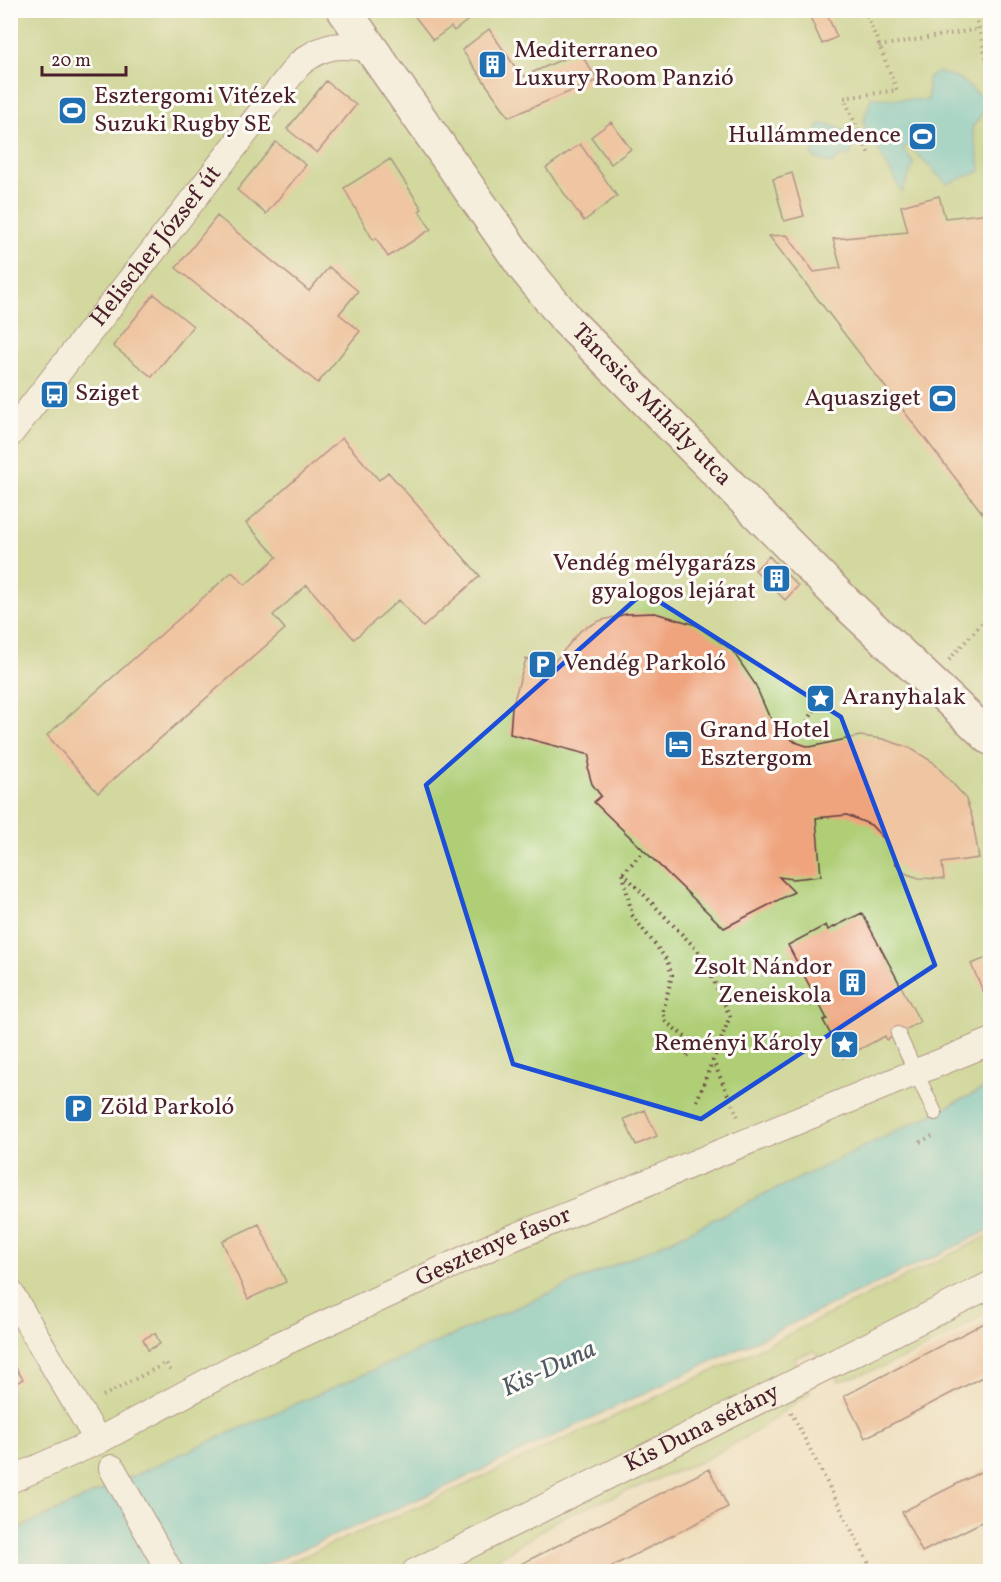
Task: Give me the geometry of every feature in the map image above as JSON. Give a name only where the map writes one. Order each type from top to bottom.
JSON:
[{"type":"street","name":"Helischer József út","points":[[10,434],[299,64],[314,52],[335,45],[358,26]]},
{"type":"street","name":"Táncsics Mihály utca","points":[[358,26],[524,267],[567,320],[844,602],[990,738]]},
{"type":"street","name":"Gesztenye fasor","points":[[10,1480],[98,1442],[257,1355],[495,1245],[990,1041]]},
{"type":"street","name":"Kis Duna sétány","points":[[415,1572],[990,1285]]},
{"type":"street","points":[[10,1292],[98,1442]]},
{"type":"street","points":[[112,1468],[170,1572]]},
{"type":"lane","points":[[898,1034],[935,1113]]},
{"type":"path","points":[[865,10],[897,90],[844,98],[868,153]]},
{"type":"path","points":[[974,10],[990,73]]},
{"type":"path","points":[[879,46],[979,29]]},
{"type":"path","points":[[943,667],[990,614]]},
{"type":"path","points":[[795,742],[818,704]]},
{"type":"path","points":[[623,873],[644,851]]},
{"type":"path","points":[[623,873],[632,915],[667,960],[672,975],[663,1012],[666,1022],[674,1030],[716,1051]]},
{"type":"path","points":[[623,873],[701,954],[730,1016],[697,1101]]},
{"type":"path","points":[[687,1056],[694,1041]]},
{"type":"path","points":[[712,1061],[748,1140]]},
{"type":"path","points":[[920,1142],[942,1131]]},
{"type":"path","points":[[78,1409],[166,1363],[183,1395]]},
{"type":"path","points":[[779,1390],[873,1572]]},
{"type":"highlighted area","points":[[644,592],[841,717],[935,965],[701,1119],[513,1064],[426,785]]},
{"type":"green space","points":[[11,11],[990,11],[990,1086],[665,1243],[172,1458],[11,1532]]},
{"type":"green space","points":[[990,1235],[990,1309],[973,1321],[936,1343],[898,1361],[839,1381],[814,1351],[794,1358],[810,1392],[758,1430],[702,1461],[560,1518],[479,1571],[267,1572],[424,1504],[728,1364]]},
{"type":"water","name":"Hullámmedence","points":[[938,72],[958,78],[990,103],[972,128],[981,171],[947,184],[908,145],[903,149],[914,164],[902,192],[863,123],[871,98],[928,100],[928,78]]},
{"type":"water","points":[[820,124],[840,128],[849,136],[852,147],[850,155],[841,156],[831,164],[813,157],[816,130]]},
{"type":"water","name":"Kis-Duna","points":[[990,1086],[990,1229],[975,1237],[439,1490],[252,1571],[11,1572],[11,1532],[172,1458],[665,1243]]},
{"type":"building","points":[[410,10],[481,10],[454,31],[451,27],[433,40]]},
{"type":"building","points":[[807,10],[825,10],[837,37],[822,44]]},
{"type":"building","name":"Mediterraneo Luxury Room Panzió","points":[[489,29],[522,77],[579,52],[598,80],[509,117],[462,50]]},
{"type":"building","points":[[326,81],[356,105],[317,153],[287,129]]},
{"type":"building","points":[[611,122],[631,149],[611,164],[591,137]]},
{"type":"building","points":[[276,142],[306,165],[266,214],[237,190]]},
{"type":"building","points":[[580,144],[617,196],[584,221],[546,168]]},
{"type":"building","points":[[390,159],[422,209],[419,211],[431,229],[388,257],[376,238],[373,240],[344,188]]},
{"type":"building","points":[[792,173],[804,216],[784,221],[773,179]]},
{"type":"building","name":"Aquasziget","points":[[939,196],[945,218],[990,213],[990,523],[769,236],[787,235],[814,272],[841,268],[833,239],[908,232],[901,206]]},
{"type":"building","points":[[217,216],[309,291],[329,267],[358,291],[339,314],[360,331],[318,383],[176,268]]},
{"type":"building","points":[[154,294],[193,326],[152,377],[113,346]]},
{"type":"building","points":[[342,438],[379,480],[388,472],[480,576],[423,627],[399,600],[354,639],[307,585],[273,615],[285,629],[98,793],[47,735],[232,572],[245,585],[277,557],[246,523]]},
{"type":"building","name":"Vendég mélygarázs gyalogos lejárat","points":[[769,556],[798,586],[785,600],[755,570]]},
{"type":"building","name":"Grand Hotel Esztergom","points":[[655,613],[696,625],[732,650],[755,684],[768,714],[781,731],[795,742],[810,747],[860,736],[883,739],[910,748],[933,762],[965,797],[972,817],[979,858],[942,863],[944,879],[919,878],[907,874],[896,864],[888,843],[871,825],[847,815],[816,818],[821,876],[793,879],[779,877],[794,892],[724,928],[594,802],[601,796],[592,784],[588,770],[590,755],[510,734],[512,707],[526,659],[550,667],[581,630],[599,621],[626,614]]},
{"type":"building","name":"Zsolt Nándor Zeneiskola","points":[[862,913],[920,1022],[887,1040],[885,1036],[843,1058],[823,1020],[827,1019],[788,945],[826,925],[828,930]]},
{"type":"building","points":[[989,957],[990,991],[984,993],[971,964]]},
{"type":"building","points":[[645,1110],[657,1136],[636,1145],[624,1119]]},
{"type":"building","points":[[259,1224],[286,1282],[248,1299],[222,1241]]},
{"type":"building","points":[[990,1320],[990,1373],[865,1438],[844,1396]]},
{"type":"building","points":[[155,1333],[160,1344],[148,1350],[143,1339]]},
{"type":"building","points":[[10,1359],[23,1379],[10,1387]]},
{"type":"building","points":[[990,1467],[990,1518],[922,1552],[902,1512]]},
{"type":"building","points":[[709,1469],[728,1507],[601,1572],[505,1572]]},
{"type":"place","name":"Mediterraneo Luxury Room Panzió","points":[[493,65]]},
{"type":"place","name":"Esztergomi Vitézek Suzuki Rugby SE","points":[[73,111]]},
{"type":"place","name":"Hullámmedence","points":[[922,136]]},
{"type":"place","name":"Sziget","points":[[54,394]]},
{"type":"place","name":"Aquasziget","points":[[942,399]]},
{"type":"place","name":"Vendég mélygarázs gyalogos lejárat","points":[[777,578]]},
{"type":"place","name":"Vendég Parkoló","points":[[542,664]]},
{"type":"place","name":"Aranyhalak","points":[[821,698]]},
{"type":"place","name":"Grand Hotel Esztergom","points":[[679,745]]},
{"type":"place","name":"Zsolt Nándor Zeneiskola","points":[[853,982]]},
{"type":"place","name":"Reményi Károly","points":[[844,1044]]},
{"type":"place","name":"Zöld Parkoló","points":[[79,1108]]}]
